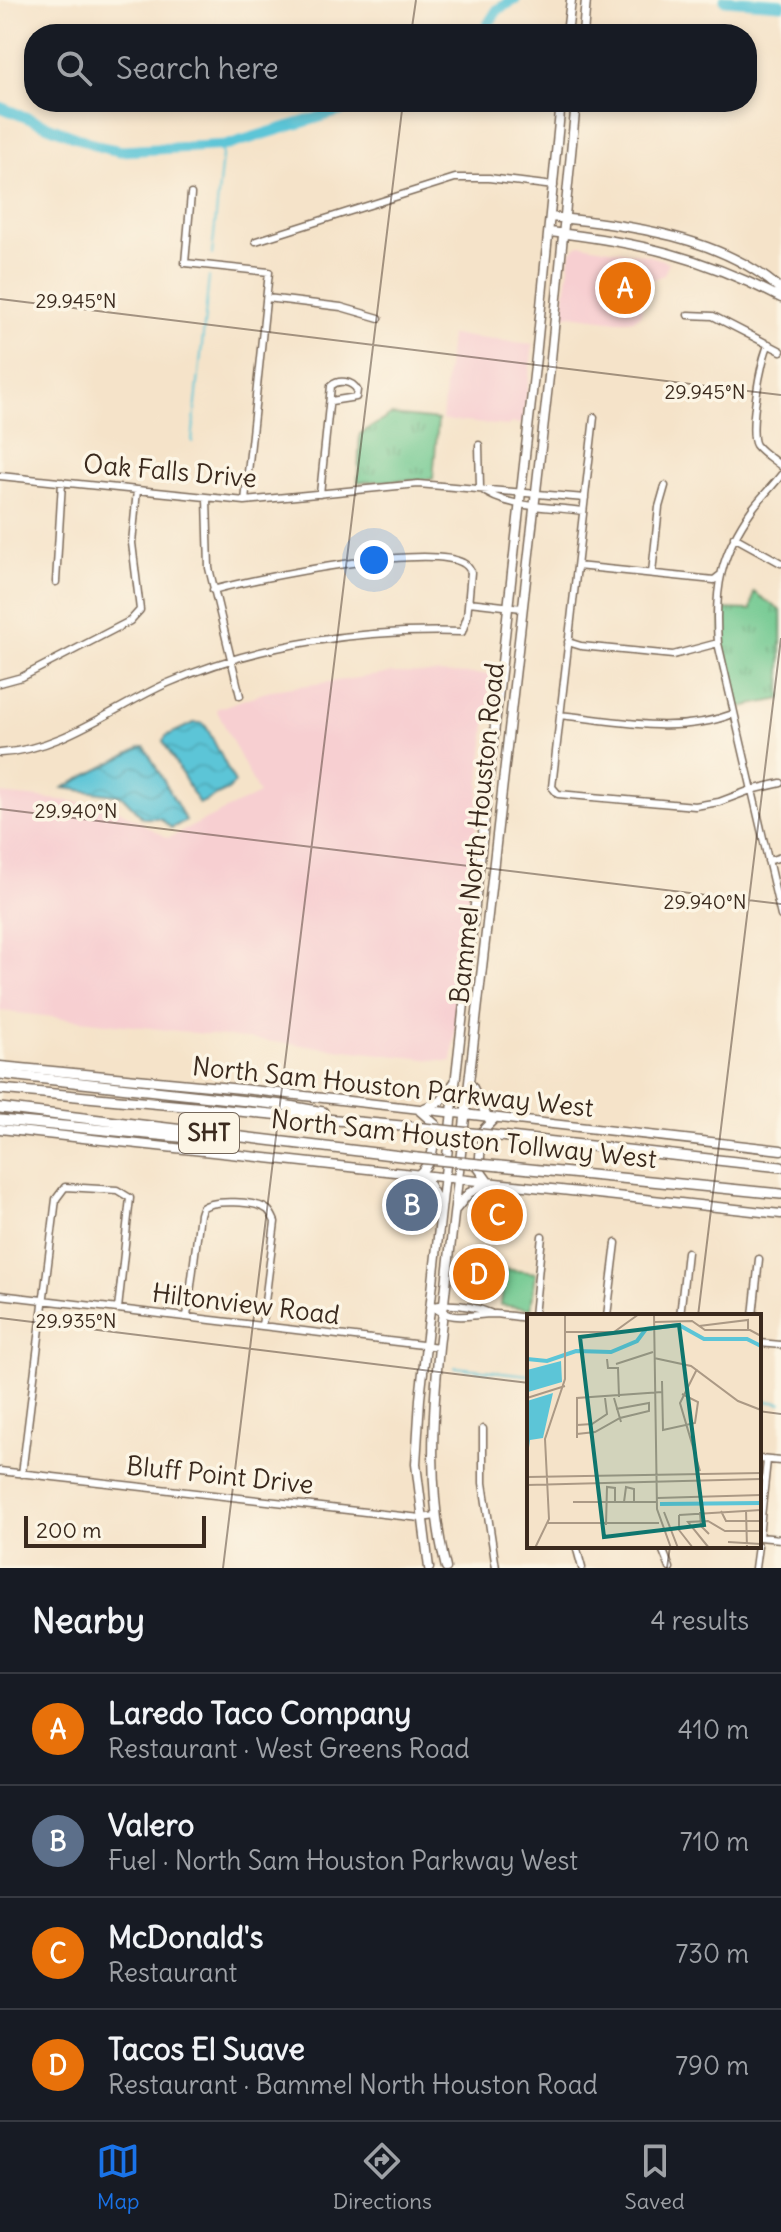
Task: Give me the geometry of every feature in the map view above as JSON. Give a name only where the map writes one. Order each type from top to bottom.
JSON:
[{"type":"highway","points":[[0,1074],[283,1105],[393,1125]]},
{"type":"highway","name":"North Sam Houston Tollway West","points":[[0,1089],[393,1125],[781,1167]]},
{"type":"highway","name":"North Sam Houston Tollway West","points":[[0,1108],[417,1158],[781,1194]]},
{"type":"highway","points":[[0,1120],[316,1146]]},
{"type":"main road","points":[[568,24],[571,0]]},
{"type":"main road","points":[[584,24],[586,0]]},
{"type":"main road","name":"Bammel North Houston Road","points":[[429,1568],[416,1464],[426,1346],[550,232],[560,112]]},
{"type":"main road","name":"Bammel North Houston Road","points":[[446,1568],[436,1516],[433,1435],[439,1347],[471,1083],[575,112]]},
{"type":"main road","points":[[551,217],[671,237],[713,250],[750,265],[781,290]]},
{"type":"main road","points":[[550,232],[666,251],[719,268],[781,298]]},
{"type":"main road","points":[[666,251],[671,237]]},
{"type":"main road","points":[[536,357],[551,359]]},
{"type":"main road","points":[[488,782],[503,785]]},
{"type":"main road","points":[[475,903],[490,904]]},
{"type":"main road","name":"North Sam Houston Parkway West","points":[[0,1066],[252,1090],[781,1150]]},
{"type":"main road","points":[[421,1175],[432,1156],[436,1125],[420,1110],[441,1101],[456,1079]]},
{"type":"main road","points":[[471,1083],[491,1118],[482,1131],[479,1169],[489,1183]]},
{"type":"main road","points":[[0,1129],[781,1214]]},
{"type":"main road","points":[[421,1175],[431,1185],[442,1208]]},
{"type":"main road","points":[[456,1210],[469,1193],[489,1183]]},
{"type":"street","points":[[256,241],[455,178],[489,178],[554,186]]},
{"type":"street","points":[[191,194],[185,263],[269,272],[245,501]]},
{"type":"street","points":[[267,298],[361,310],[379,318]]},
{"type":"street","points":[[688,315],[713,316],[781,351]]},
{"type":"street","points":[[769,344],[762,358],[753,432],[756,445],[781,466]]},
{"type":"street","points":[[320,494],[330,391],[336,382],[351,384],[357,390],[356,397],[331,401]]},
{"type":"street","points":[[594,417],[552,787],[558,794],[695,806],[781,783]]},
{"type":"street","points":[[479,445],[480,488]]},
{"type":"street","points":[[781,475],[754,506],[734,537],[719,576],[715,607],[718,643],[733,714],[781,916]]},
{"type":"street","name":"Oak Falls Drive","points":[[0,476],[245,501],[394,485],[480,488],[585,498]]},
{"type":"street","points":[[56,582],[62,482]]},
{"type":"street","points":[[652,573],[659,507],[665,486]]},
{"type":"street","name":"Oak Falls Drive","points":[[480,488],[490,497],[583,511]]},
{"type":"street","points":[[0,683],[22,677],[135,618],[140,610],[132,543],[137,490]]},
{"type":"street","points":[[207,498],[207,548],[213,590],[240,696]]},
{"type":"street","points":[[734,537],[781,563]]},
{"type":"street","points":[[0,753],[23,751],[49,742],[154,689],[230,659],[279,648],[383,633],[462,632],[469,602],[471,572],[466,564],[432,558],[397,559],[282,573],[213,590]]},
{"type":"street","points":[[577,566],[714,580],[719,576]]},
{"type":"street","points":[[469,602],[522,608]]},
{"type":"street","points":[[568,642],[673,655],[718,643]]},
{"type":"street","points":[[560,715],[675,727],[733,714]]},
{"type":"street","points":[[768,861],[781,857]]},
{"type":"street","points":[[22,1474],[56,1199],[65,1187],[117,1190],[130,1198],[118,1309]]},
{"type":"street","points":[[187,1317],[202,1208],[217,1201],[261,1206],[271,1213],[275,1222],[262,1326]]},
{"type":"street","points":[[532,1314],[542,1236]]},
{"type":"street","points":[[607,1314],[616,1243]]},
{"type":"street","points":[[680,1314],[687,1252]]},
{"type":"street","points":[[753,1314],[759,1259]]},
{"type":"street","name":"Hiltonview Road","points":[[0,1295],[439,1347]]},
{"type":"street","points":[[431,1306],[475,1307],[493,1314]]},
{"type":"street","points":[[431,1306],[443,1315],[471,1318],[493,1314],[527,1317]]},
{"type":"street","points":[[761,1343],[781,1345]]},
{"type":"street","points":[[483,1429],[483,1483],[496,1568]]},
{"type":"street","points":[[761,1498],[763,1459],[781,1461]]},
{"type":"street","name":"Bluff Point Drive","points":[[0,1471],[421,1518],[436,1516]]},
{"type":"street","points":[[761,1537],[781,1539]]},
{"type":"street","points":[[577,1548],[582,1568]]},
{"type":"street","points":[[662,1548],[670,1568]]},
{"type":"street","points":[[755,1568],[758,1548]]},
{"type":"shaded area","points":[[581,244],[669,262],[664,275],[650,280],[645,289],[641,314],[635,319],[618,321],[570,315],[562,318],[571,251]]},
{"type":"shaded area","points":[[450,335],[533,344],[523,424],[507,426],[442,420]]},
{"type":"shaded area","points":[[393,673],[491,674],[452,1062],[0,1011],[0,794],[110,805],[168,838],[259,794],[216,709],[272,690]]},
{"type":"green space","points":[[391,415],[438,420],[433,479],[358,482],[360,434]]},
{"type":"green space","points":[[754,592],[781,611],[781,699],[736,708],[721,637],[721,609],[751,610]]},
{"type":"green space","points":[[505,1269],[536,1273],[531,1309],[501,1305]]},
{"type":"water","points":[[194,723],[203,723],[207,728],[235,783],[228,790],[199,804],[163,741],[166,736]]},
{"type":"water","points":[[145,747],[186,821],[171,828],[160,818],[143,818],[122,796],[63,788]]},
{"type":"waterway","points":[[488,24],[498,9],[515,0]]},
{"type":"waterway","points":[[725,0],[781,4]]},
{"type":"waterway","points":[[0,107],[101,147],[121,151],[228,145],[336,112]]},
{"type":"waterway","points":[[212,255],[223,146]]},
{"type":"waterway","points":[[192,442],[209,277]]},
{"type":"waterway","points":[[455,1367],[527,1375]]},
{"type":"waterway","points":[[761,1400],[781,1403]]},
{"type":"place","name":"Laredo Taco Company","points":[[625,288]]},
{"type":"place","name":"Valero","points":[[412,1205]]},
{"type":"place","name":"McDonald's","points":[[497,1215]]},
{"type":"place","name":"Tacos El Suave","points":[[479,1274]]}]
